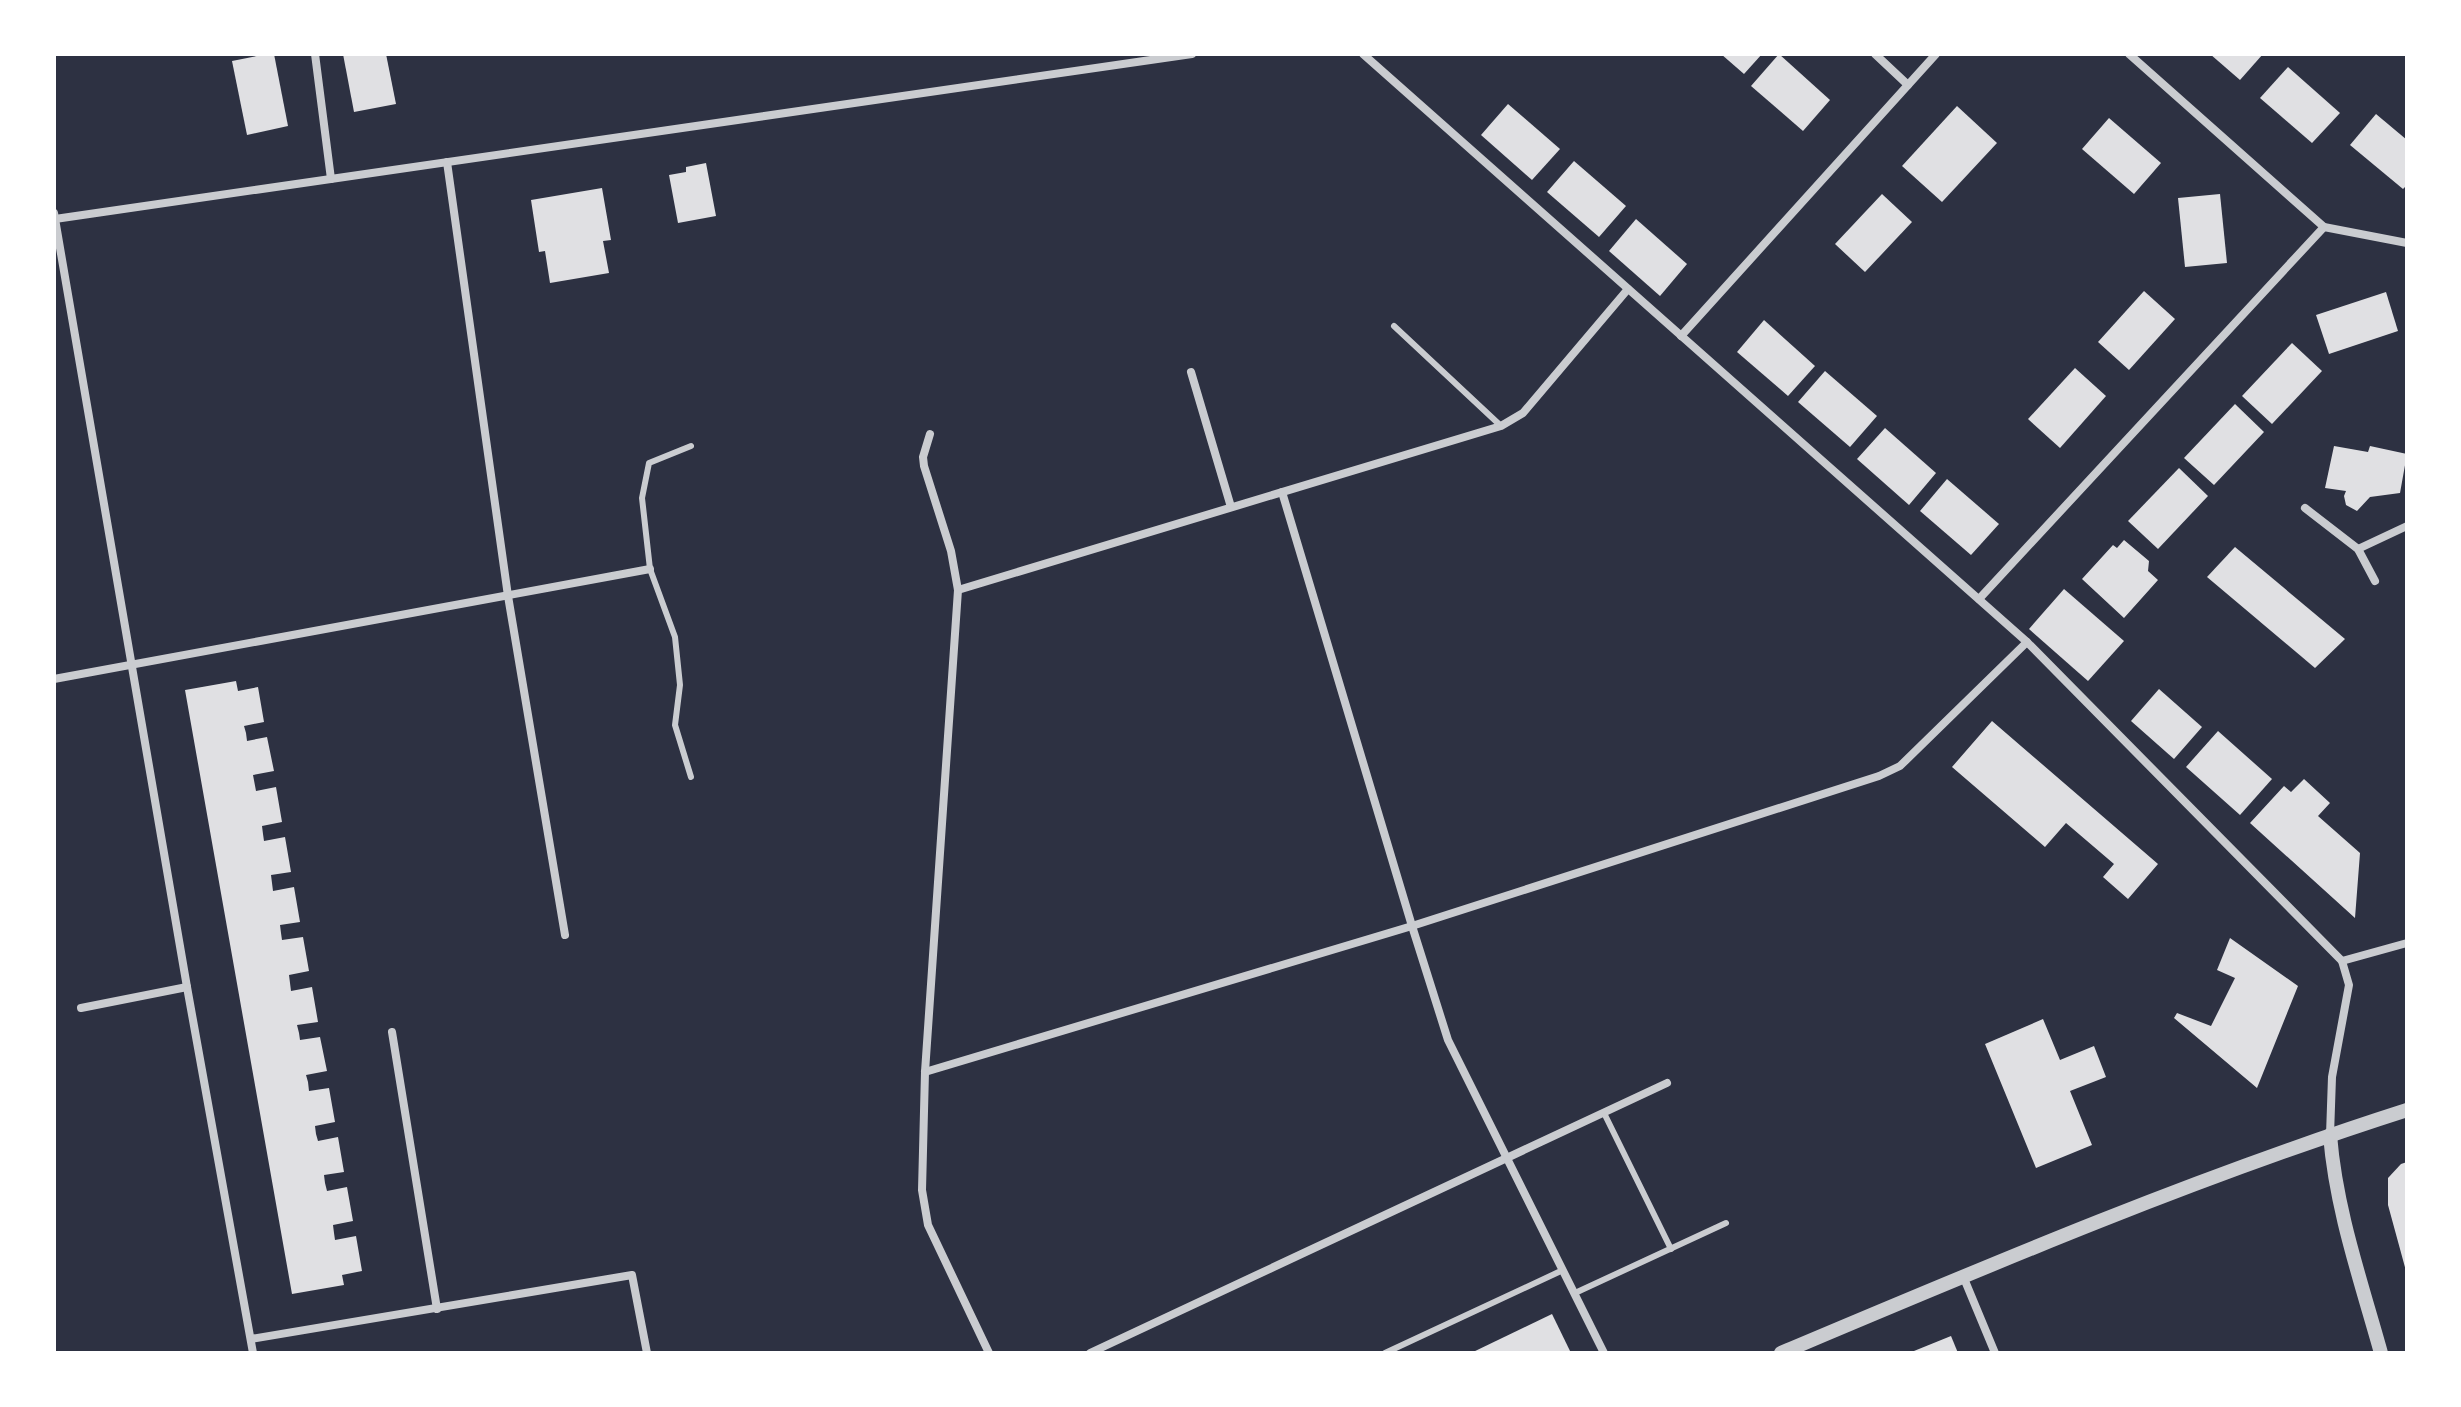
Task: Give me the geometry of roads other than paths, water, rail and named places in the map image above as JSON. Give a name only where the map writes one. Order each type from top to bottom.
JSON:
[{"type":"street","points":[[315,54],[331,179]]},
{"type":"street","points":[[253,1353],[54,216],[331,179],[1192,54]]},
{"type":"street","points":[[1363,54],[2027,642],[2342,961],[2349,985],[2332,1077],[2330,1135],[2333,1171],[2342,1216],[2381,1353]]},
{"type":"street","points":[[1875,54],[1908,85]]},
{"type":"street","points":[[1681,336],[1936,54]]},
{"type":"street","points":[[2129,54],[2324,227],[2407,243]]},
{"type":"street","points":[[447,162],[508,596],[565,935]]},
{"type":"street","points":[[1979,599],[2324,227]]},
{"type":"street","points":[[958,590],[1501,426],[1523,413],[1628,289]]},
{"type":"street","points":[[1191,372],[1231,507]]},
{"type":"street","points":[[930,434],[923,457],[924,466],[951,551],[958,590],[925,1072],[922,1190],[928,1225],[989,1353]]},
{"type":"street","points":[[1282,492],[1448,1040],[1604,1353]]},
{"type":"street","points":[[2305,508],[2358,549],[2375,581]]},
{"type":"street","points":[[2358,549],[2407,526]]},
{"type":"street","points":[[54,679],[650,569]]},
{"type":"street","points":[[925,1072],[1412,926],[1879,776],[1900,766],[2027,642]]},
{"type":"street","points":[[2342,961],[2407,943]]},
{"type":"street","points":[[81,1008],[187,987]]},
{"type":"street","points":[[392,1032],[437,1309]]},
{"type":"street","points":[[1090,1353],[1667,1083]]},
{"type":"street","points":[[1781,1353],[1963,1276],[2198,1183],[2407,1110]]},
{"type":"street","points":[[251,1339],[632,1275],[647,1353]]},
{"type":"street","points":[[1963,1276],[1995,1353]]},
{"type":"lane","points":[[1394,326],[1501,426]]},
{"type":"lane","points":[[691,446],[649,463],[642,498],[650,569],[675,637],[680,685],[675,725],[691,777]]},
{"type":"lane","points":[[1604,1113],[1671,1249]]},
{"type":"lane","points":[[1575,1293],[1726,1223]]},
{"type":"lane","points":[[1385,1353],[1563,1270]]}]
